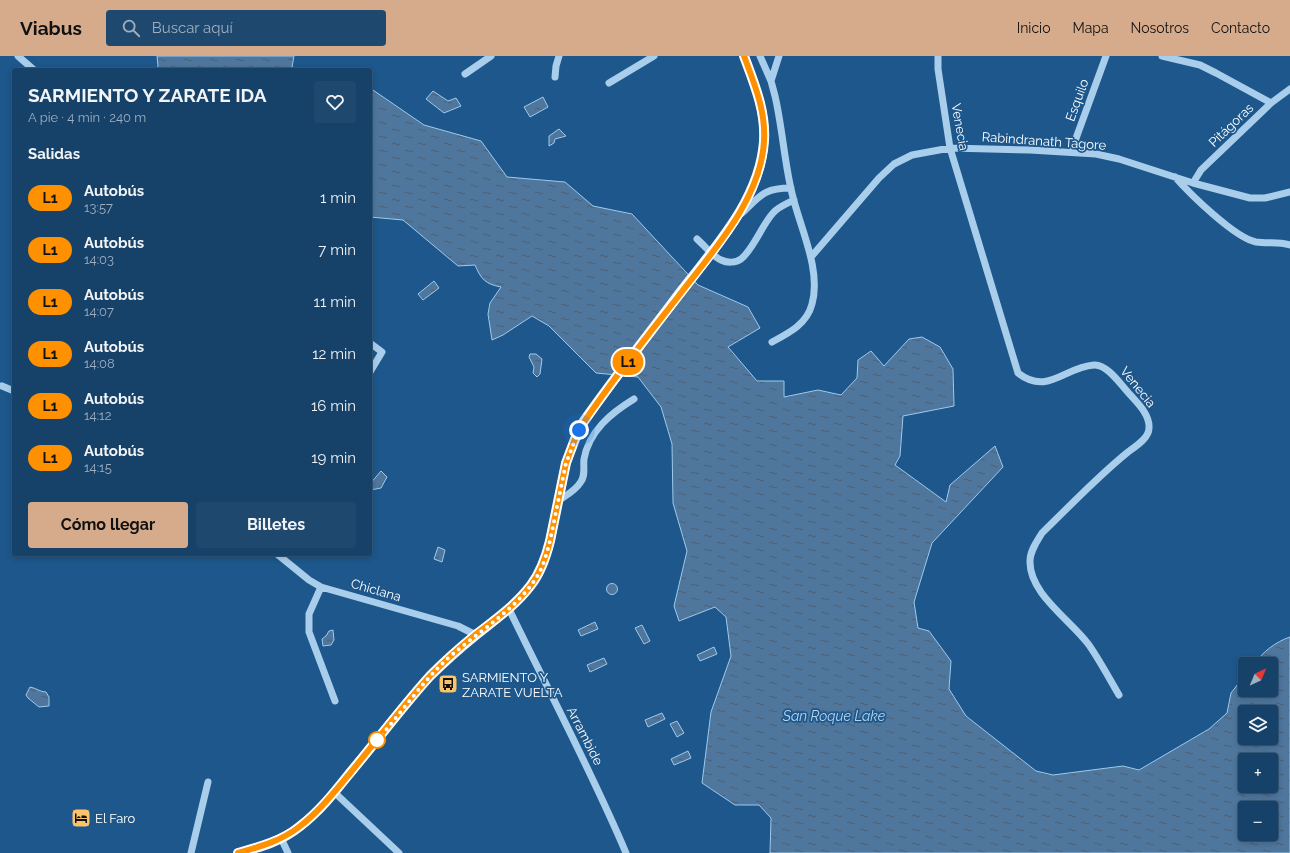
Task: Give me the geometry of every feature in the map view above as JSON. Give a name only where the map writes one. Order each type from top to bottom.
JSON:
[{"type":"main road","points":[[238,853],[282,838],[299,828],[334,792],[430,676],[451,656],[509,609],[531,585],[541,568],[549,546],[566,463],[581,426],[719,241],[734,220],[754,184],[760,164],[764,141],[764,130],[762,109],[744,56]]},
{"type":"street","points":[[18,56],[32,68]]},
{"type":"street","points":[[465,74],[491,56]]},
{"type":"street","points":[[556,77],[556,66],[559,56]]},
{"type":"street","points":[[609,83],[654,56]]},
{"type":"street","points":[[760,56],[771,81],[779,112],[791,188],[811,257],[814,276],[813,303],[808,314],[801,324],[788,334],[772,342]]},
{"type":"street","points":[[771,81],[779,56]]},
{"type":"street","name":"Venecia","points":[[938,56],[938,69],[950,148],[1018,373],[1025,378],[1036,382],[1046,382],[1081,367],[1096,364],[1110,371],[1146,413],[1149,422],[1150,430],[1143,440],[1104,471],[1042,534],[1035,544],[1030,560],[1032,574],[1037,586],[1045,598],[1088,645],[1118,695]]},
{"type":"street","name":"Esquilo","points":[[1071,152],[1106,56]]},
{"type":"street","points":[[1162,56],[1200,66],[1271,103]]},
{"type":"street","name":"Pitágoras","points":[[1193,183],[1201,170],[1271,103],[1290,89]]},
{"type":"street","name":"Rabindranath Tagore","points":[[811,257],[879,178],[894,164],[912,155],[950,148],[1096,154],[1119,159],[1193,183],[1250,198],[1265,198],[1290,192]]},
{"type":"street","points":[[1175,177],[1188,192],[1236,233],[1256,242],[1281,242],[1290,245]]},
{"type":"street","points":[[734,220],[767,191],[777,188],[791,188]]},
{"type":"street","points":[[698,239],[715,256],[722,260],[730,262],[740,260],[747,253],[774,211],[794,200]]},
{"type":"street","points":[[372,344],[382,352],[372,369]]},
{"type":"street","points":[[2,386],[12,390]]},
{"type":"street","points":[[558,501],[581,483],[584,476],[584,460],[588,445],[594,434],[616,411],[634,399]]},
{"type":"street","name":"Chiclana","points":[[279,556],[309,580],[321,587],[458,626],[476,635]]},
{"type":"street","points":[[321,587],[309,614],[309,632],[335,701]]},
{"type":"street","name":"Arrambide","points":[[509,609],[595,782],[626,853]]},
{"type":"street","points":[[191,853],[208,782]]},
{"type":"street","points":[[334,792],[398,853]]},
{"type":"street","points":[[282,838],[288,853]]},
{"type":"water","points":[[157,56],[294,56],[292,67],[296,68],[157,68]]},
{"type":"water","name":"San Roque Lake","points":[[372,89],[424,125],[481,141],[507,177],[565,182],[593,206],[632,214],[698,285],[748,307],[760,328],[728,347],[757,381],[784,381],[784,397],[818,390],[841,395],[857,378],[858,360],[871,351],[884,366],[909,339],[922,337],[940,347],[953,369],[954,406],[903,416],[900,456],[895,465],[946,502],[950,485],[995,446],[1003,467],[932,543],[914,602],[918,628],[929,631],[951,661],[949,689],[966,716],[1036,771],[1053,775],[1123,766],[1139,770],[1209,729],[1227,713],[1231,693],[1238,684],[1238,697],[1278,697],[1278,657],[1259,657],[1279,642],[1290,637],[1290,853],[770,853],[771,818],[759,805],[735,805],[702,783],[711,712],[731,656],[726,617],[715,607],[679,621],[674,606],[687,551],[673,503],[672,444],[661,407],[638,377],[596,373],[549,326],[532,316],[503,335],[492,340],[488,314],[490,303],[501,287],[484,280],[479,274],[475,265],[458,266],[403,220],[372,217]]},
{"type":"water","points":[[433,91],[448,101],[456,98],[461,106],[444,113],[426,99]]},
{"type":"water","points":[[543,97],[548,107],[530,117],[524,107]]},
{"type":"water","points":[[559,129],[566,136],[555,139],[554,143],[549,146],[549,136]]},
{"type":"water","points":[[434,281],[439,288],[423,300],[418,294]]},
{"type":"water","points":[[530,354],[536,354],[542,359],[540,374],[537,377],[533,373],[534,367],[529,357]]},
{"type":"water","points":[[381,471],[387,477],[381,488],[372,490],[372,482]]},
{"type":"water","points":[[438,547],[445,550],[442,562],[434,559]]},
{"type":"water","points":[[612,583],[616,585],[618,589],[616,593],[612,595],[608,593],[606,589],[608,585]]},
{"type":"water","points":[[595,622],[598,629],[581,636],[578,630]]},
{"type":"water","points":[[642,625],[650,641],[644,644],[635,628]]},
{"type":"water","points":[[333,630],[334,640],[331,645],[323,646],[322,639],[329,631]]},
{"type":"water","points":[[714,647],[717,654],[700,661],[697,655]]},
{"type":"water","points":[[604,658],[607,664],[590,672],[587,665]]},
{"type":"water","points":[[30,687],[46,692],[49,697],[49,706],[39,707],[28,698],[26,695]]},
{"type":"water","points":[[662,713],[665,719],[648,727],[645,720]]},
{"type":"water","points":[[677,721],[684,733],[677,737],[670,724]]},
{"type":"water","points":[[688,751],[691,758],[674,765],[671,759]]},
{"type":"bus line","name":"L1","points":[[238,853],[282,838],[299,828],[313,815],[334,792],[430,676],[462,646],[509,609],[531,585],[538,574],[548,551],[566,463],[570,450],[584,422],[734,220],[754,184],[763,152],[764,130],[762,109],[744,56]]},
{"type":"place","name":"SARMIENTO Y ZARATE VUELTA","points":[[448,684]]},
{"type":"place","name":"El Faro","points":[[81,818]]},
{"type":"route","points":[[377,740],[430,676],[462,646],[509,609],[531,585],[538,574],[548,551],[563,474],[570,450],[579,430]]}]
